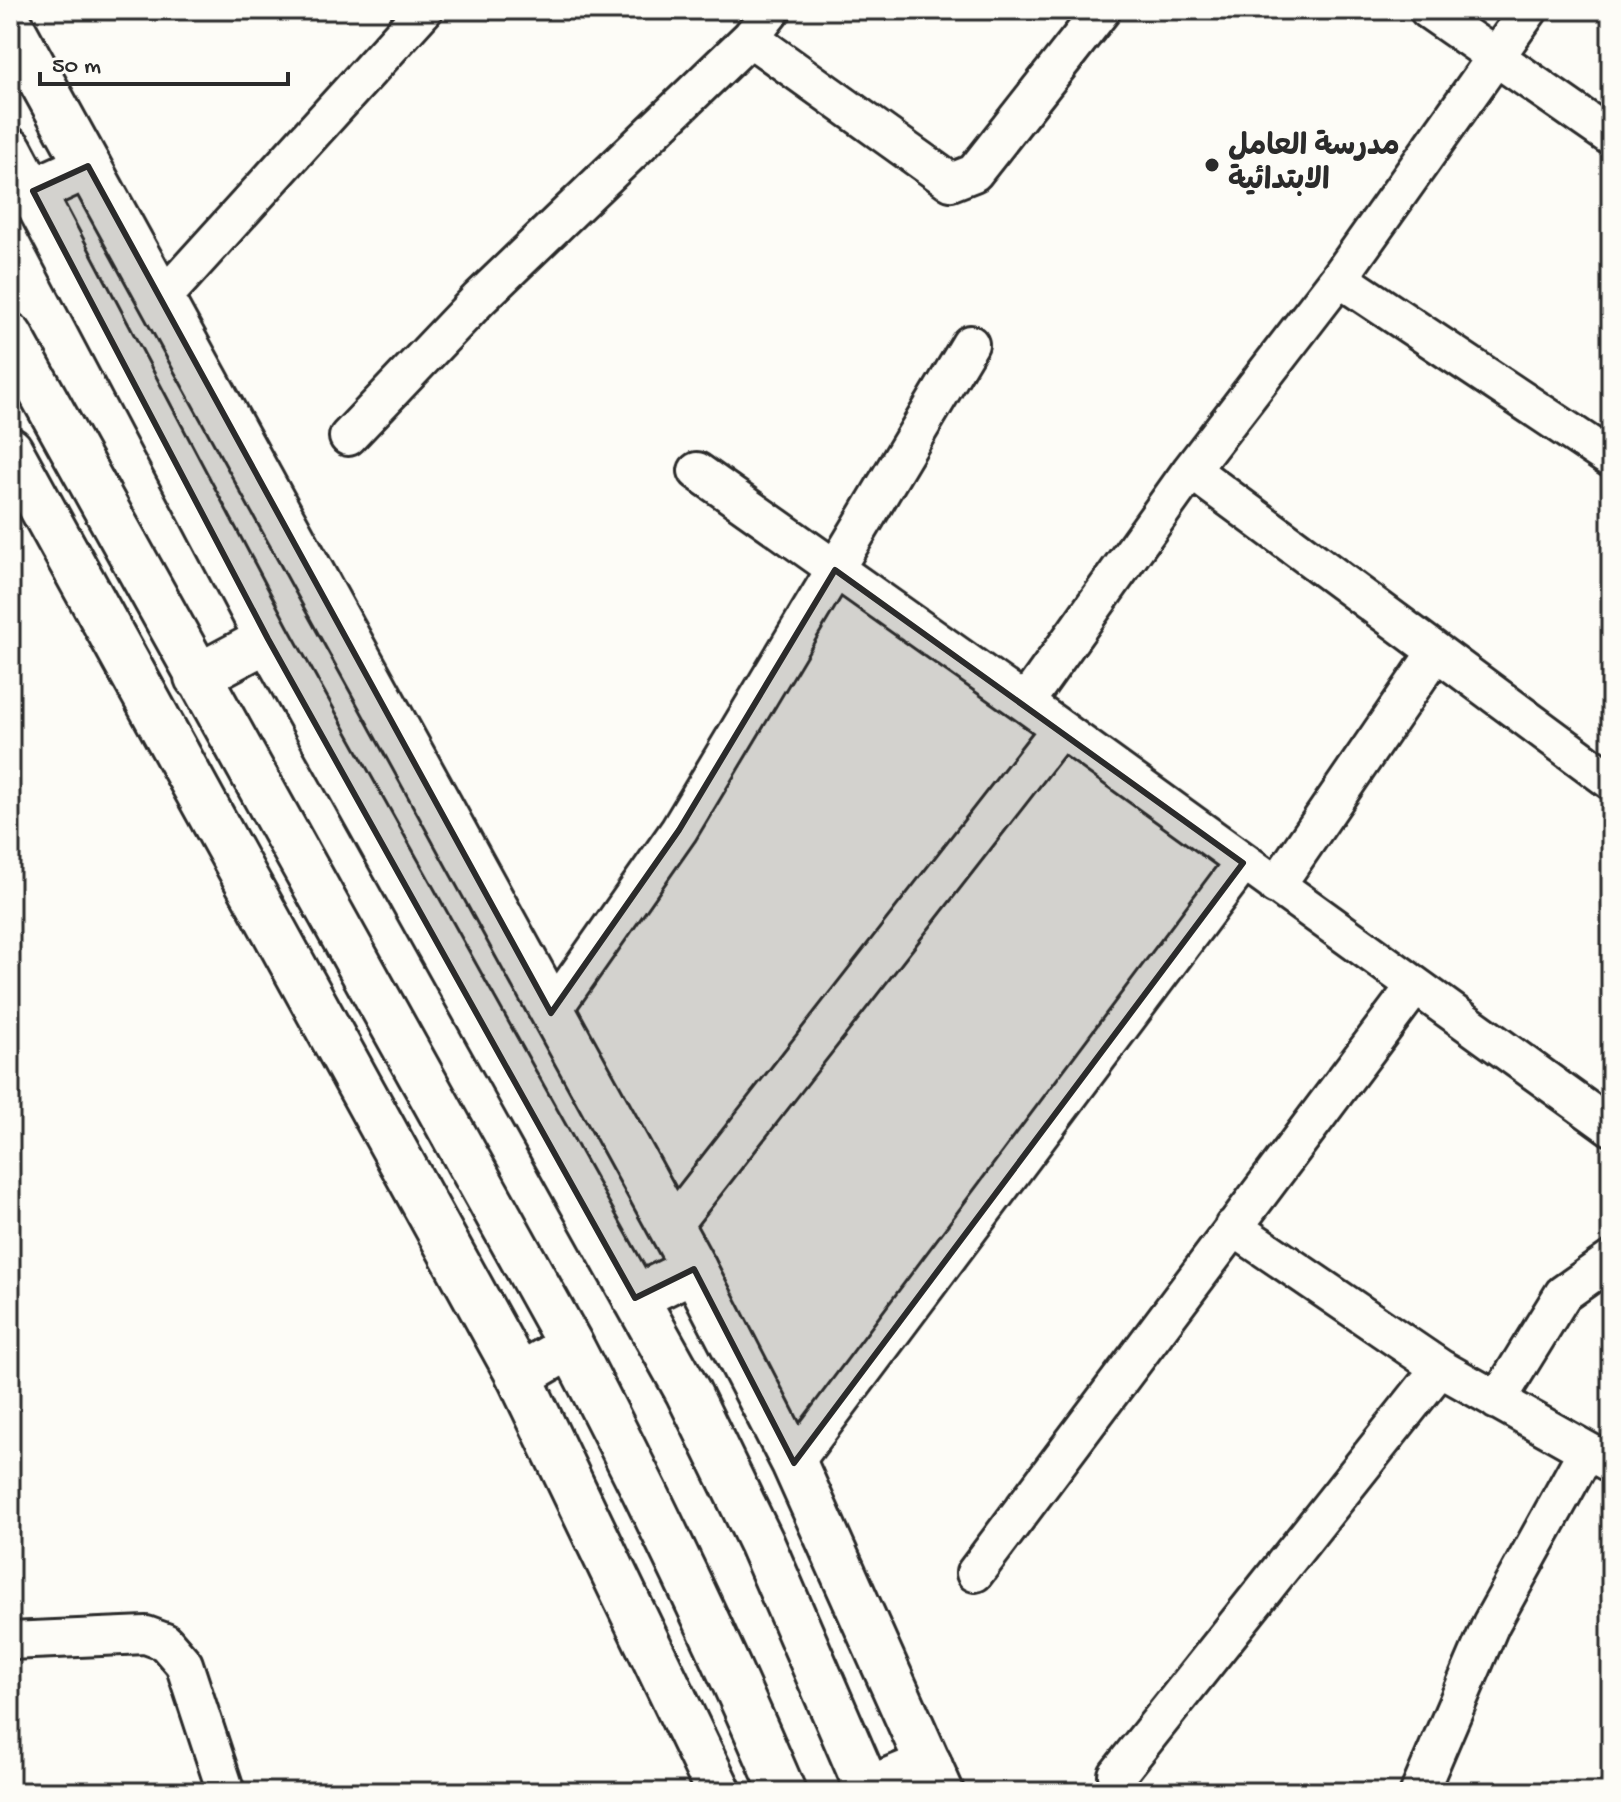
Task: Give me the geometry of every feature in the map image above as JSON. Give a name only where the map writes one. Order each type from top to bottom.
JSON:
[{"type":"main road","points":[[10,24],[551,1013],[672,1226],[794,1463],[935,1778],[868,1790],[761,1542],[688,1392],[268,639],[10,150]]},
{"type":"main road","points":[[33,191],[88,166]]},
{"type":"main road","points":[[10,336],[571,1346],[669,1539],[729,1666],[783,1792]]},
{"type":"main road","points":[[10,450],[519,1376],[719,1792]]},
{"type":"main road","points":[[197,677],[268,639]]},
{"type":"main road","points":[[635,1298],[694,1269]]},
{"type":"main road","points":[[519,1376],[571,1346]]},
{"type":"street","points":[[161,300],[424,10]]},
{"type":"street","points":[[348,437],[479,299],[750,38],[772,10]]},
{"type":"street","points":[[750,38],[951,182],[974,173],[1102,10]]},
{"type":"street","points":[[1428,10],[1611,137]]},
{"type":"street","points":[[1025,703],[1191,470],[1339,278],[1529,10]]},
{"type":"street","points":[[1339,278],[1611,459]]},
{"type":"street","points":[[551,1013],[679,830],[970,344]]},
{"type":"street","points":[[1191,470],[1611,781]]},
{"type":"street","points":[[697,471],[1025,703],[1611,1127]]},
{"type":"street","points":[[1276,886],[1436,652]]},
{"type":"street","points":[[672,1226],[1059,730]]},
{"type":"street","points":[[794,1463],[1243,863]]},
{"type":"street","points":[[975,1573],[1415,986]]},
{"type":"street","points":[[1233,1227],[1440,1368],[1598,1458],[1491,1624],[1419,1792]]},
{"type":"street","points":[[1497,1401],[1563,1294],[1611,1260]]},
{"type":"street","points":[[1117,1775],[1440,1368]]},
{"type":"street","points":[[10,1641],[146,1635],[165,1642],[184,1664],[226,1792]]},
{"type":"highlighted area","points":[[88,166],[551,1013],[679,830],[835,570],[1243,863],[794,1463],[694,1269],[635,1298],[268,639],[33,191]]},
{"type":"place","name":"مدرسة العامل الابتدائية","points":[[1212,165]]}]
